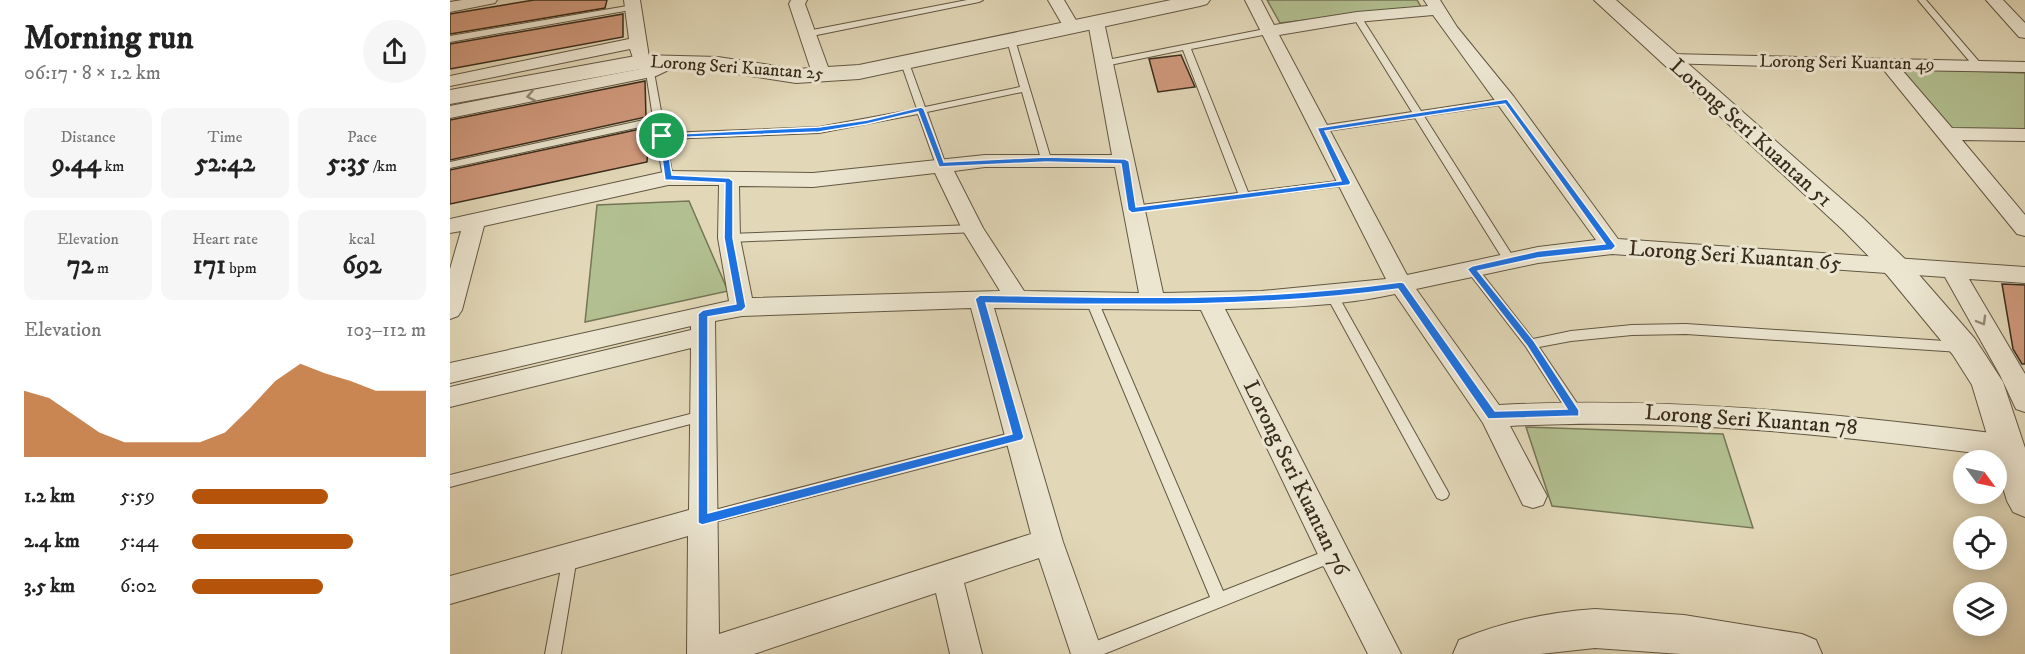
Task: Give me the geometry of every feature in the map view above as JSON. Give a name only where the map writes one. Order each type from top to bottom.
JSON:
[{"type":"street","points":[[450,7],[489,0]]},
{"type":"street","points":[[799,0],[797,4],[819,67],[819,76]]},
{"type":"street","points":[[1056,0],[1072,27]]},
{"type":"street","points":[[1252,0],[1401,285],[1492,416],[1533,496]]},
{"type":"street","name":"Lorong Seri Kuantan 51","points":[[1604,0],[1853,224],[1897,267],[1971,356],[1998,410],[2025,501]]},
{"type":"street","points":[[1994,0],[2025,33]]},
{"type":"street","name":"Lorong Seri Kuantan 25","points":[[450,97],[643,59],[718,64],[796,76],[859,72],[1186,1]]},
{"type":"street","points":[[633,4],[643,59]]},
{"type":"street","points":[[1270,31],[1434,5],[1612,246]]},
{"type":"street","points":[[1096,22],[1125,161],[1132,210],[1153,302]]},
{"type":"street","points":[[450,81],[643,59]]},
{"type":"street","points":[[450,112],[643,59]]},
{"type":"street","name":"Lorong Seri Kuantan 49","points":[[1669,59],[2025,67]]},
{"type":"street","points":[[1887,63],[2025,229]]},
{"type":"street","points":[[1948,134],[2025,135]]},
{"type":"street","points":[[450,226],[668,178],[729,181],[813,180],[941,165],[1046,159],[1125,161]]},
{"type":"street","points":[[941,165],[973,229],[1017,298]]},
{"type":"street","points":[[729,181],[729,238],[742,307]]},
{"type":"street","points":[[450,310],[453,287],[475,220]]},
{"type":"street","name":"Lorong Seri Kuantan 65","points":[[450,373],[703,325],[742,307],[1017,298],[1153,302],[1209,301],[1332,295],[1401,285],[1577,249],[1612,246],[2025,275]]},
{"type":"street","points":[[1953,270],[2018,375],[2025,402]]},
{"type":"street","points":[[980,299],[1048,542],[1087,653]]},
{"type":"street","name":"Lorong Seri Kuantan 76","points":[[1209,301],[1333,555],[1385,654]]},
{"type":"street","points":[[450,397],[703,325],[702,519],[705,654],[1048,542]]},
{"type":"street","points":[[1971,356],[2018,375]]},
{"type":"street","name":"Lorong Seri Kuantan 78","points":[[1492,416],[1576,413],[1743,417],[1859,427],[2008,446]]},
{"type":"street","points":[[450,590],[702,519]]},
{"type":"street","points":[[947,575],[966,654]]},
{"type":"street","points":[[1497,650],[1565,630],[1631,629],[1802,654]]},
{"type":"lane","points":[[807,34],[979,0]]},
{"type":"lane","points":[[1922,0],[1979,67]]},
{"type":"lane","points":[[450,39],[633,4]]},
{"type":"lane","points":[[1357,17],[1416,115],[1510,261]]},
{"type":"lane","points":[[1105,63],[1270,31]]},
{"type":"lane","points":[[1011,40],[1046,159]]},
{"type":"lane","points":[[1186,46],[1244,195]]},
{"type":"lane","points":[[643,59],[659,120],[668,178]]},
{"type":"lane","points":[[905,63],[941,165]]},
{"type":"lane","points":[[662,136],[819,130],[1025,89]]},
{"type":"lane","points":[[1320,129],[1507,101]]},
{"type":"lane","points":[[450,165],[659,120]]},
{"type":"lane","points":[[1132,210],[1346,183]]},
{"type":"lane","points":[[729,238],[973,229]]},
{"type":"lane","points":[[1472,269],[1530,344],[1576,413]]},
{"type":"lane","points":[[1332,295],[1442,494]]},
{"type":"lane","points":[[1092,301],[1219,600]]},
{"type":"lane","points":[[1530,344],[1632,330],[1686,329],[1971,356]]},
{"type":"lane","points":[[450,481],[702,416]]},
{"type":"lane","points":[[702,519],[1018,437]]},
{"type":"lane","points":[[1087,653],[1333,555]]},
{"type":"lane","points":[[553,654],[570,557]]},
{"type":"green space","points":[[1267,0],[1417,0],[1421,7],[1280,23]]},
{"type":"green space","points":[[1897,68],[2025,73],[2025,131],[1952,129]]},
{"type":"green space","points":[[689,201],[728,291],[585,322],[597,205]]},
{"type":"green space","points":[[1526,427],[1723,434],[1753,528],[1552,506]]},
{"type":"building","points":[[534,0],[607,0],[605,8],[450,34],[450,14]]},
{"type":"building","points":[[623,14],[623,37],[450,69],[450,44]]},
{"type":"building","points":[[1181,55],[1195,87],[1158,92],[1149,59]]},
{"type":"building","points":[[645,81],[646,117],[450,160],[450,120]]},
{"type":"building","points":[[645,128],[645,131],[649,130],[647,162],[450,204],[450,170]]},
{"type":"building","points":[[2002,284],[2025,285],[2025,364],[2022,364],[2013,349]]},
{"type":"route","points":[[1507,101],[1612,246],[1538,255],[1472,269],[1530,344],[1576,413],[1492,416],[1401,285],[1332,295],[1261,300],[1153,302],[980,299],[986,314],[1018,437],[702,519],[703,314],[742,307],[729,238],[729,181],[668,178],[662,136],[819,130],[867,122],[921,109],[941,165],[1046,159],[1125,161],[1132,210],[1346,183],[1320,129],[1507,101]]}]
